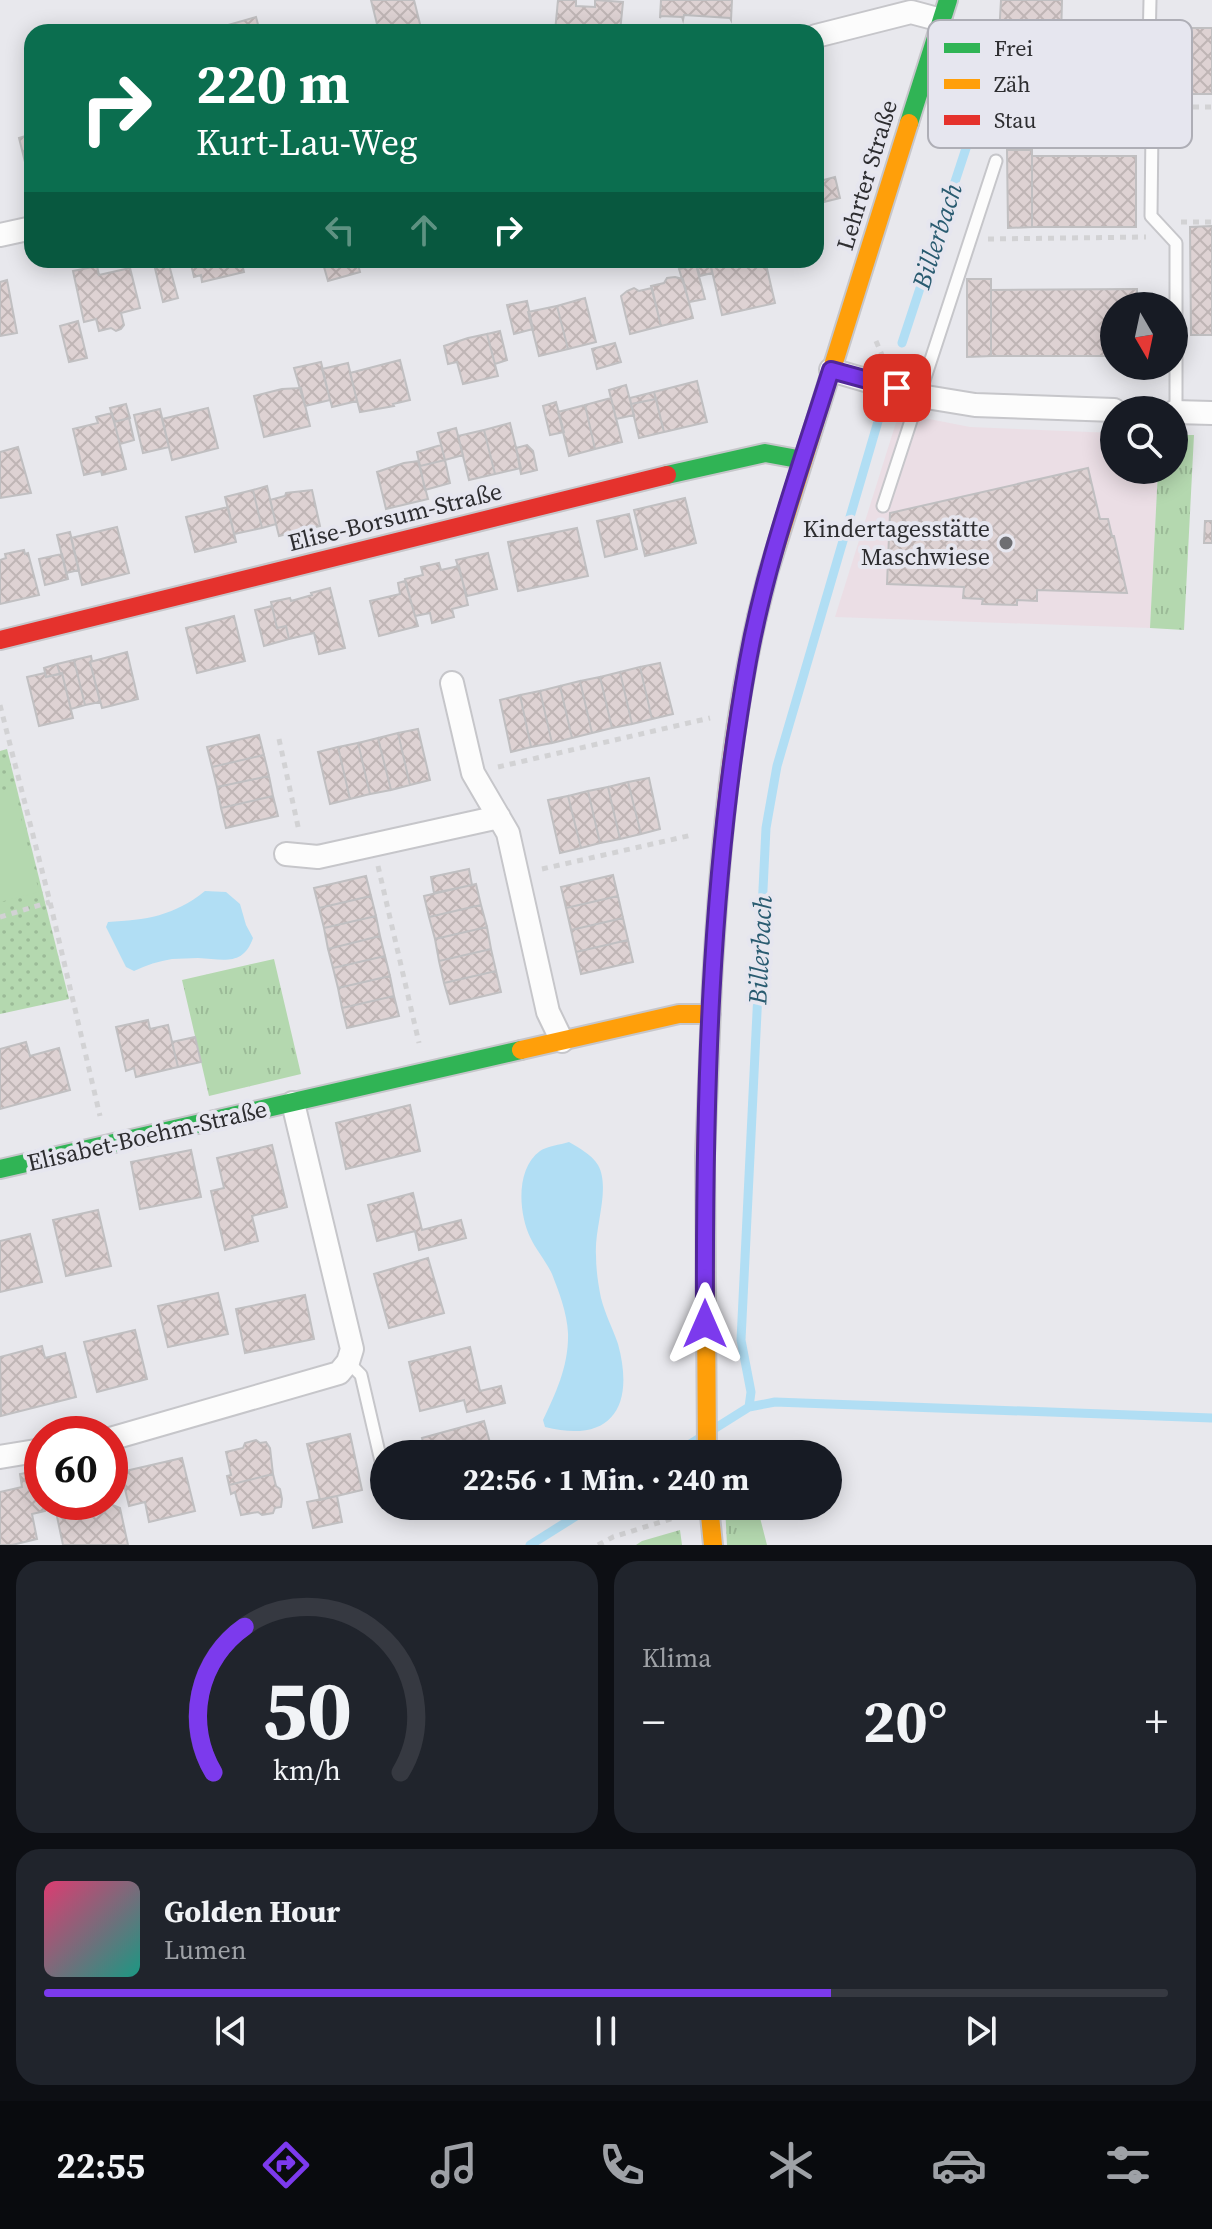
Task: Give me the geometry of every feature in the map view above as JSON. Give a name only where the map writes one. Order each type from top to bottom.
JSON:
[{"type":"street","points":[[824,34],[911,12],[944,10]]},
{"type":"street","name":"Lehrter Straße","points":[[707,1440],[705,1145],[711,1014],[719,886],[748,659],[768,573],[928,61]]},
{"type":"street","points":[[0,235],[24,230]]},
{"type":"street","points":[[831,370],[920,396],[975,405],[1100,409]]},
{"type":"street","points":[[1188,412],[1212,413]]},
{"type":"street","name":"Elise-Borsum-Straße","points":[[0,640],[745,456],[765,453],[803,460]]},
{"type":"street","points":[[452,683],[473,773],[508,833],[548,1012],[562,1041]]},
{"type":"street","points":[[296,855],[318,857],[499,817]]},
{"type":"street","name":"Elisabet-Boehm-Straße","points":[[0,1169],[679,1014],[711,1014]]},
{"type":"street","name":"Elisabet-Boehm-Straße","points":[[293,1103],[352,1349],[348,1362]]},
{"type":"street","points":[[128,1434],[339,1373],[348,1362]]},
{"type":"street","points":[[0,1457],[24,1453]]},
{"type":"street","points":[[710,1520],[713,1545]]},
{"type":"lane","points":[[1150,0],[1150,20]]},
{"type":"lane","points":[[1152,148],[1151,216],[1176,243],[1175,396]]},
{"type":"lane","points":[[883,506],[996,161]]},
{"type":"lane","name":"Elisabet-Boehm-Straße","points":[[348,1362],[361,1375],[376,1440]]},
{"type":"path","points":[[971,239],[1143,238],[1181,222],[1212,222]]},
{"type":"path","points":[[0,705],[107,1144]]},
{"type":"path","points":[[473,773],[715,717]]},
{"type":"path","points":[[279,739],[296,855]]},
{"type":"path","points":[[517,874],[697,834]]},
{"type":"path","points":[[373,845],[426,1073]]},
{"type":"path","points":[[0,917],[50,902]]},
{"type":"path","points":[[598,1545],[613,1537],[668,1520]]},
{"type":"shaded area","name":"Kindertagesstätte Maschwiese","points":[[899,413],[970,427],[1100,432],[1100,484],[1157,484],[1150,628],[835,617]]},
{"type":"green space","points":[[1188,435],[1194,435],[1184,630],[1150,628],[1157,484],[1188,484]]},
{"type":"green space","points":[[7,749],[69,999],[0,1014],[0,751]]},
{"type":"green space","points":[[14,789],[39,892],[0,902],[0,793]]},
{"type":"green space","points":[[274,959],[301,1074],[209,1096],[182,980]]},
{"type":"green space","points":[[726,1520],[761,1520],[767,1545],[727,1545]]},
{"type":"green space","points":[[680,1530],[682,1545],[636,1545],[642,1541]]},
{"type":"water","points":[[205,891],[226,892],[240,904],[253,938],[244,954],[223,960],[172,959],[134,971],[126,967],[106,927],[108,922],[159,915],[182,906]]},
{"type":"water","points":[[569,1142],[592,1158],[602,1174],[597,1271],[603,1304],[618,1344],[623,1386],[613,1415],[602,1425],[568,1431],[545,1427],[543,1420],[564,1367],[568,1345],[567,1325],[552,1274],[526,1227],[522,1192],[526,1169],[532,1159],[543,1149]]},
{"type":"building","points":[[371,0],[414,0],[420,24],[377,24]]},
{"type":"building","points":[[558,0],[576,0],[576,6],[595,7],[595,0],[623,2],[621,24],[556,24]]},
{"type":"building","points":[[661,0],[732,0],[731,20],[684,15],[683,20],[682,17],[660,18]]},
{"type":"building","points":[[1001,0],[1062,0],[1061,20],[1000,20]]},
{"type":"building","points":[[256,17],[258,24],[232,24]]},
{"type":"building","points":[[1192,28],[1212,28],[1212,94],[1192,94]]},
{"type":"building","points":[[24,136],[24,158],[19,138]]},
{"type":"building","points":[[1007,150],[1032,150],[1032,227],[1008,228]]},
{"type":"building","points":[[1032,156],[1136,156],[1136,227],[1032,227]]},
{"type":"building","points":[[835,177],[840,198],[824,202],[824,180]]},
{"type":"building","points":[[1212,226],[1212,335],[1191,335],[1190,227]]},
{"type":"building","points":[[97,268],[99,275],[130,268],[140,308],[121,313],[124,325],[121,329],[99,331],[96,319],[84,322],[73,271]]},
{"type":"building","points":[[155,268],[170,268],[178,298],[163,302]]},
{"type":"building","points":[[192,268],[243,268],[244,272],[202,282],[201,275],[194,277]]},
{"type":"building","points":[[324,268],[359,268],[360,272],[328,281]]},
{"type":"building","points":[[697,268],[705,299],[689,302],[679,269]]},
{"type":"building","points":[[698,268],[711,268],[712,273],[700,276]]},
{"type":"building","points":[[711,268],[767,268],[775,303],[722,315]]},
{"type":"building","points":[[675,277],[683,279],[693,318],[661,326],[651,286]]},
{"type":"building","points":[[967,279],[991,279],[991,356],[967,357]]},
{"type":"building","points":[[7,280],[17,333],[0,336],[0,282]]},
{"type":"building","points":[[634,288],[639,291],[652,288],[661,326],[630,334],[621,296]]},
{"type":"building","points":[[1137,289],[1137,292],[1100,292],[1100,356],[991,356],[991,290]]},
{"type":"building","points":[[585,298],[596,342],[568,349],[557,306]]},
{"type":"building","points":[[527,301],[533,329],[514,334],[507,305]]},
{"type":"building","points":[[557,306],[568,349],[539,356],[528,312]]},
{"type":"building","points":[[78,321],[87,358],[69,362],[60,326]]},
{"type":"building","points":[[500,331],[507,360],[495,364],[487,334]]},
{"type":"building","points":[[487,334],[498,376],[463,384],[457,362],[448,364],[444,346]]},
{"type":"building","points":[[615,343],[621,362],[597,369],[592,349]]},
{"type":"building","points":[[400,360],[410,400],[360,412],[350,373]]},
{"type":"building","points":[[321,362],[330,400],[305,406],[294,368]]},
{"type":"building","points":[[348,363],[357,401],[332,407],[322,369]]},
{"type":"building","points":[[697,381],[707,422],[664,432],[654,392]]},
{"type":"building","points":[[626,385],[634,415],[616,419],[609,390]]},
{"type":"building","points":[[301,388],[310,426],[264,437],[254,396]]},
{"type":"building","points":[[654,392],[656,399],[631,404],[630,398]]},
{"type":"building","points":[[611,398],[622,442],[595,449],[585,405]]},
{"type":"building","points":[[656,399],[664,432],[639,438],[631,404]]},
{"type":"building","points":[[556,402],[564,432],[550,435],[543,406]]},
{"type":"building","points":[[126,404],[130,418],[114,422],[110,408]]},
{"type":"building","points":[[585,405],[595,449],[569,456],[558,412]]},
{"type":"building","points":[[208,408],[218,448],[172,460],[162,419]]},
{"type":"building","points":[[160,409],[169,447],[143,453],[134,415]]},
{"type":"building","points":[[112,413],[126,469],[102,475],[101,471],[84,475],[73,429],[98,423],[96,417]]},
{"type":"building","points":[[129,418],[134,440],[120,444],[114,422]]},
{"type":"building","points":[[510,423],[521,468],[495,474],[484,430]]},
{"type":"building","points":[[456,428],[463,455],[445,460],[438,433]]},
{"type":"building","points":[[484,430],[495,474],[469,480],[458,436]]},
{"type":"building","points":[[441,445],[445,460],[420,466],[417,452]]},
{"type":"building","points":[[527,445],[533,451],[537,470],[521,474],[516,448]]},
{"type":"building","points":[[18,447],[31,493],[0,498],[0,452]]},
{"type":"building","points":[[445,460],[450,483],[425,490],[420,466]]},
{"type":"building","points":[[418,461],[428,499],[386,509],[377,472]]},
{"type":"building","points":[[1088,468],[1100,519],[1108,519],[1114,536],[1127,593],[1037,590],[1037,601],[1017,600],[1017,605],[982,604],[983,599],[963,598],[964,587],[887,584],[890,513]]},
{"type":"building","points":[[267,486],[276,524],[262,528],[253,490]]},
{"type":"building","points":[[253,490],[262,528],[234,534],[225,497]]},
{"type":"building","points":[[312,490],[320,526],[279,536],[270,500],[286,493]]},
{"type":"building","points":[[685,498],[696,543],[645,556],[634,510]]},
{"type":"building","points":[[228,507],[236,542],[195,552],[186,517]]},
{"type":"building","points":[[629,514],[637,549],[605,557],[597,521]]},
{"type":"building","points":[[1205,521],[1212,521],[1212,543],[1204,543]]},
{"type":"building","points":[[117,527],[129,573],[82,585],[71,538]]},
{"type":"building","points":[[577,528],[588,576],[518,591],[508,542]]},
{"type":"building","points":[[70,532],[79,570],[66,573],[57,535]]},
{"type":"building","points":[[24,550],[25,554],[28,553],[39,595],[0,604],[0,560],[6,558],[5,554]]},
{"type":"building","points":[[488,553],[497,589],[467,596],[456,560]]},
{"type":"building","points":[[62,554],[68,579],[45,585],[39,559]]},
{"type":"building","points":[[439,563],[441,570],[459,566],[468,605],[452,609],[454,617],[432,623],[430,613],[415,616],[405,579],[423,575],[421,567]]},
{"type":"building","points":[[405,581],[418,626],[379,636],[370,601],[400,594],[398,583]]},
{"type":"building","points":[[330,588],[345,648],[319,654],[314,633],[289,639],[286,626],[277,628],[271,602],[290,598],[291,601]]},
{"type":"building","points":[[272,606],[277,628],[286,626],[289,639],[264,646],[255,610]]},
{"type":"building","points":[[234,616],[245,661],[197,673],[186,628]]},
{"type":"building","points":[[127,652],[138,699],[102,708],[90,662]]},
{"type":"building","points":[[91,656],[100,702],[85,705],[74,660]]},
{"type":"building","points":[[74,660],[85,705],[71,709],[57,664]]},
{"type":"building","points":[[660,663],[673,714],[652,719],[640,667]]},
{"type":"building","points":[[57,664],[60,674],[46,677],[44,668]]},
{"type":"building","points":[[640,667],[652,719],[632,724],[620,672]]},
{"type":"building","points":[[620,672],[632,724],[612,728],[600,677]]},
{"type":"building","points":[[45,673],[46,677],[62,673],[73,718],[39,726],[27,677]]},
{"type":"building","points":[[600,677],[612,728],[592,733],[580,681]]},
{"type":"building","points":[[580,681],[592,733],[572,738],[560,686]]},
{"type":"building","points":[[560,686],[572,738],[552,743],[540,691]]},
{"type":"building","points":[[540,691],[552,743],[531,747],[520,695]]},
{"type":"building","points":[[520,695],[531,747],[511,752],[500,700]]},
{"type":"building","points":[[418,729],[430,780],[410,785],[398,733]]},
{"type":"building","points":[[398,733],[410,785],[391,790],[378,738]]},
{"type":"building","points":[[259,735],[264,755],[212,767],[207,747]]},
{"type":"building","points":[[378,738],[391,790],[370,794],[358,743]]},
{"type":"building","points":[[358,743],[370,794],[350,799],[338,747]]},
{"type":"building","points":[[338,747],[350,799],[330,804],[318,752]]},
{"type":"building","points":[[264,755],[269,776],[217,787],[212,767]]},
{"type":"building","points":[[269,776],[273,796],[221,808],[217,787]]},
{"type":"building","points":[[649,778],[660,829],[641,834],[628,782]]},
{"type":"building","points":[[628,782],[641,834],[620,839],[608,787]]},
{"type":"building","points":[[608,787],[620,839],[600,843],[588,791]]},
{"type":"building","points":[[588,791],[600,843],[581,848],[568,796]]},
{"type":"building","points":[[273,796],[278,816],[226,828],[221,808]]},
{"type":"building","points":[[568,796],[581,848],[560,853],[548,800]]},
{"type":"building","points":[[469,869],[472,885],[434,893],[431,877]]},
{"type":"building","points":[[613,875],[618,896],[566,908],[561,887]]},
{"type":"building","points":[[366,876],[371,896],[319,908],[314,888]]},
{"type":"building","points":[[476,884],[481,905],[429,917],[424,896]]},
{"type":"building","points":[[371,896],[376,916],[324,928],[319,908]]},
{"type":"building","points":[[618,896],[623,918],[571,930],[566,908]]},
{"type":"building","points":[[481,905],[487,927],[435,939],[429,917]]},
{"type":"building","points":[[376,916],[380,936],[328,949],[324,928]]},
{"type":"building","points":[[623,918],[628,940],[576,952],[571,930]]},
{"type":"building","points":[[487,927],[491,949],[439,961],[435,939]]},
{"type":"building","points":[[380,936],[385,956],[333,968],[328,949]]},
{"type":"building","points":[[628,940],[633,962],[581,974],[576,952]]},
{"type":"building","points":[[491,949],[496,971],[444,983],[439,961]]},
{"type":"building","points":[[385,956],[390,976],[338,988],[333,968]]},
{"type":"building","points":[[496,971],[501,992],[450,1004],[444,983]]},
{"type":"building","points":[[390,976],[394,996],[342,1008],[338,988]]},
{"type":"building","points":[[394,996],[399,1016],[347,1028],[342,1008]]},
{"type":"building","points":[[148,1020],[150,1029],[168,1025],[178,1067],[136,1077],[134,1068],[126,1071],[116,1027]]},
{"type":"building","points":[[195,1037],[201,1062],[178,1067],[172,1042]]},
{"type":"building","points":[[26,1042],[30,1056],[59,1048],[70,1090],[0,1109],[0,1049]]},
{"type":"building","points":[[410,1105],[420,1151],[346,1169],[336,1123]]},
{"type":"building","points":[[272,1145],[287,1207],[252,1216],[258,1241],[225,1250],[211,1191],[224,1188],[217,1158]]},
{"type":"building","points":[[191,1150],[201,1197],[140,1209],[131,1162]]},
{"type":"building","points":[[413,1193],[422,1230],[461,1220],[466,1238],[419,1250],[415,1231],[377,1241],[368,1205]]},
{"type":"building","points":[[98,1210],[111,1266],[66,1276],[53,1220]]},
{"type":"building","points":[[30,1234],[42,1282],[0,1292],[0,1241]]},
{"type":"building","points":[[428,1258],[444,1313],[389,1328],[374,1274]]},
{"type":"building","points":[[218,1293],[228,1334],[168,1347],[158,1306]]},
{"type":"building","points":[[305,1295],[314,1339],[245,1353],[236,1309]]},
{"type":"building","points":[[135,1330],[147,1379],[97,1392],[84,1342]]},
{"type":"building","points":[[42,1346],[45,1358],[65,1353],[76,1397],[1,1416],[0,1357]]},
{"type":"building","points":[[470,1347],[480,1391],[501,1386],[505,1403],[467,1412],[464,1400],[420,1411],[409,1362]]},
{"type":"building","points":[[484,1421],[489,1440],[422,1440]]},
{"type":"building","points":[[350,1434],[362,1490],[320,1500],[307,1444]]},
{"type":"building","points":[[256,1440],[266,1442],[270,1448],[273,1474],[229,1485],[227,1476],[231,1475],[226,1452],[243,1448],[245,1443]]},
{"type":"building","points":[[182,1458],[195,1511],[149,1522],[145,1502],[129,1506],[128,1470]]},
{"type":"building","points":[[24,1473],[24,1520],[33,1520],[37,1539],[0,1545],[0,1492],[22,1487],[20,1474]]},
{"type":"building","points":[[273,1474],[280,1489],[281,1507],[275,1508],[273,1513],[241,1515],[235,1492],[231,1494],[229,1485]]},
{"type":"building","points":[[337,1496],[342,1522],[313,1528],[307,1502]]},
{"type":"building","points":[[58,1520],[123,1520],[128,1545],[63,1545]]},
{"type":"waterway","name":"Billerbach","points":[[902,343],[966,148]]},
{"type":"waterway","name":"Billerbach","points":[[749,1407],[751,1392],[741,1340],[766,828],[777,766],[879,418]]},
{"type":"waterway","points":[[714,1429],[749,1407],[775,1402],[1212,1418]]},
{"type":"waterway","name":"Billerbach","points":[[530,1545],[570,1520]]},
{"type":"traffic: fast","points":[[942,20],[948,0]]},
{"type":"traffic: fast","points":[[909,123],[928,63]]},
{"type":"traffic: fast","points":[[667,475],[765,453],[803,460]]},
{"type":"traffic: fast","points":[[0,1169],[521,1050]]},
{"type":"traffic: slow","points":[[757,617],[768,573],[909,123]]},
{"type":"traffic: slow","points":[[707,1440],[705,1156],[712,983]]},
{"type":"traffic: slow","points":[[521,1050],[679,1014],[711,1014]]},
{"type":"traffic: slow","points":[[710,1520],[713,1545]]},
{"type":"traffic: jam","points":[[0,640],[667,475]]},
{"type":"traffic: jam","points":[[712,983],[727,799],[757,617]]},
{"type":"place","name":"Kindertagesstätte Maschwiese","points":[[1006,543]]},
{"type":"route","points":[[705,1324],[705,1145],[719,886],[748,659],[768,573],[831,370],[897,388]]}]
